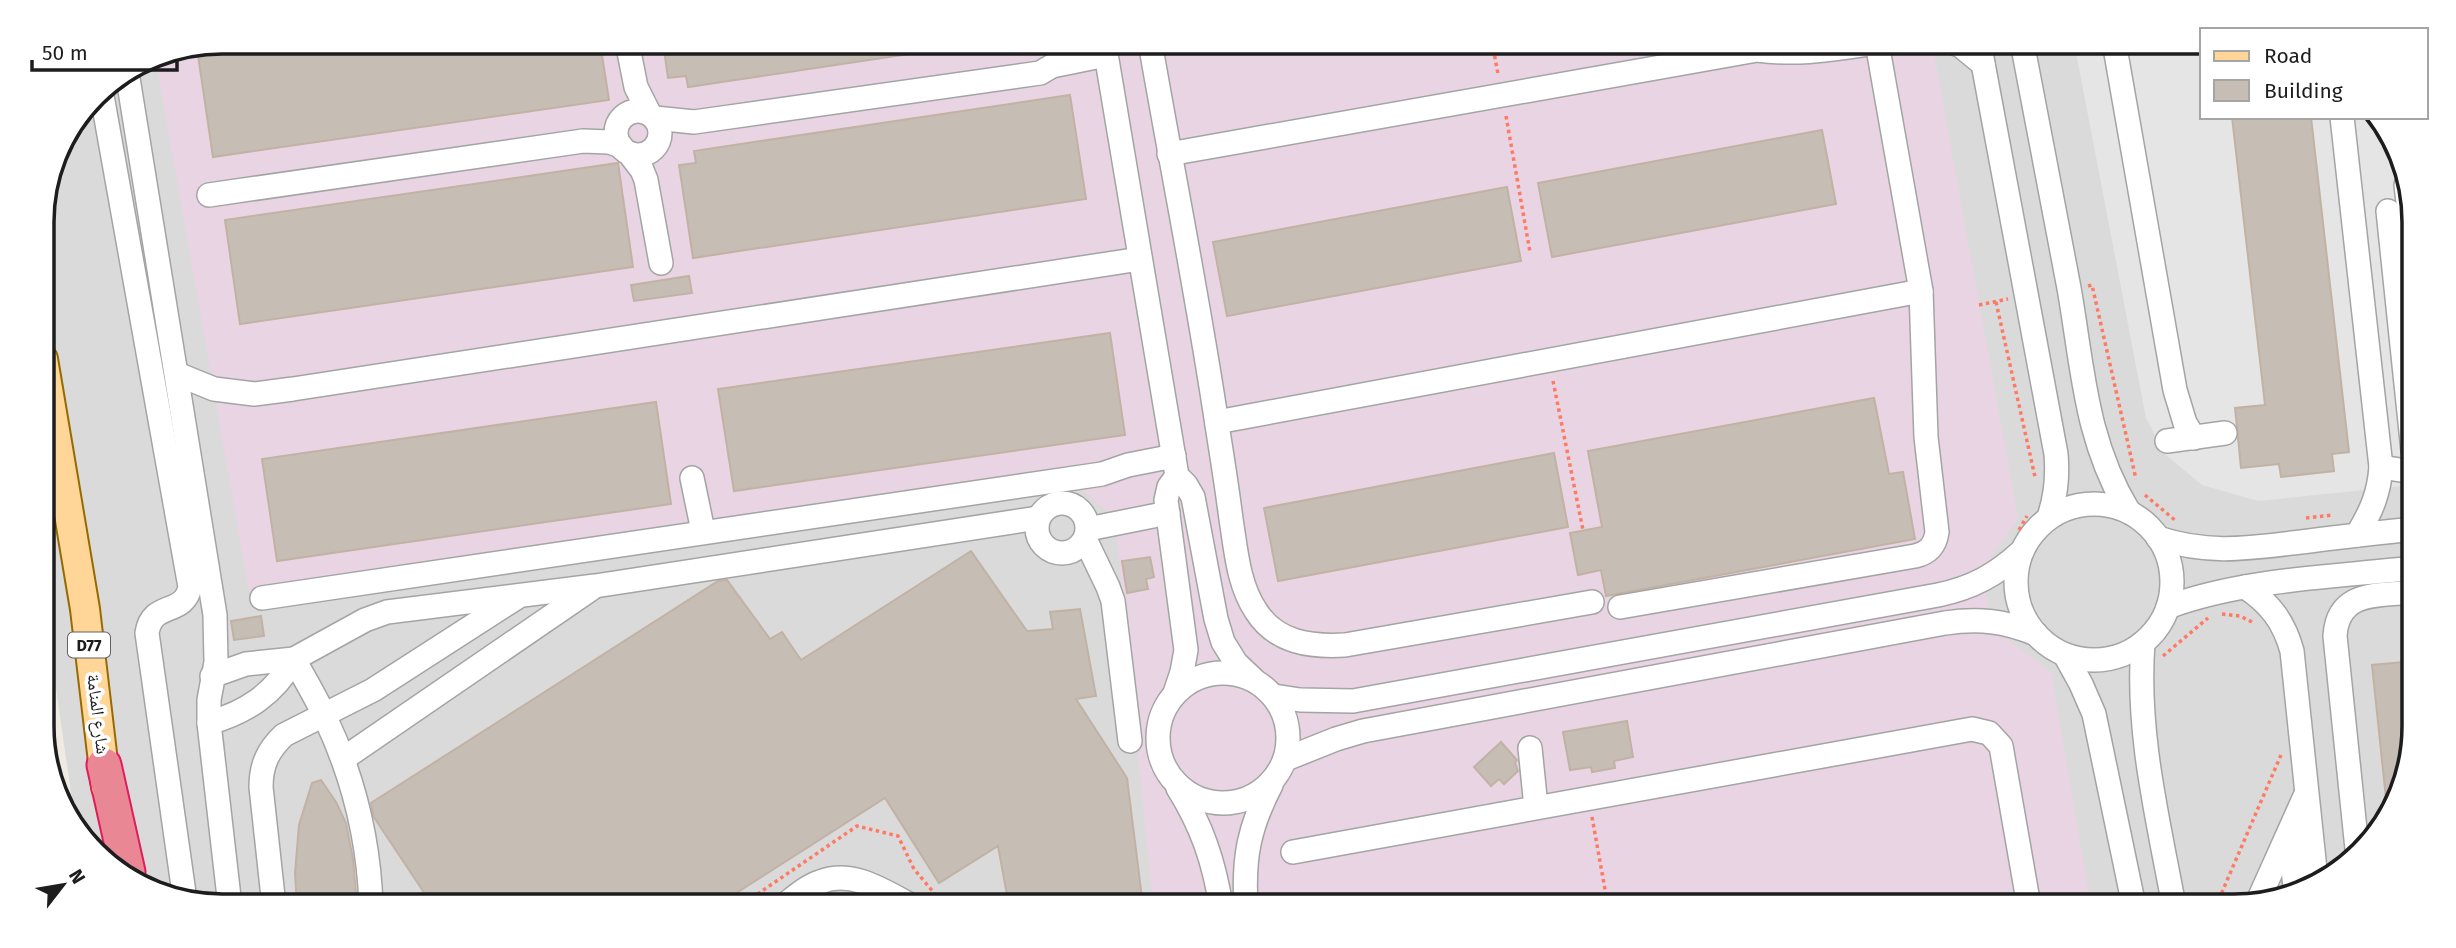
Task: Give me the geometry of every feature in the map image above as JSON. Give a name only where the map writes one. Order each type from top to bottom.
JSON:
[{"type":"highway","points":[[104,765],[126,863]]},
{"type":"main road","name":"شارع المنامة","points":[[55,428],[85,609],[113,853]]},
{"type":"street","points":[[1169,154],[1720,54]]},
{"type":"street","points":[[1620,607],[1915,556],[1931,548],[1937,532],[1926,437],[1921,291],[1879,54]]},
{"type":"street","points":[[1274,696],[1300,700],[1353,701],[1938,595],[1962,590],[1984,581],[2004,568],[2020,541],[2033,533],[2040,513],[2056,497],[2058,475],[1981,54]]},
{"type":"street","points":[[2024,54],[2069,289],[2091,423],[2107,471],[2129,512]]},
{"type":"street","points":[[2117,54],[2175,390],[2185,423],[2194,438]]},
{"type":"street","points":[[629,55],[641,101],[659,125],[657,145],[646,180]]},
{"type":"street","points":[[1152,55],[1217,422],[1238,563],[1245,590],[1256,612],[1274,630],[1295,642],[1320,646],[1345,645],[1592,602]]},
{"type":"street","points":[[209,195],[583,141],[609,142],[623,135],[640,110],[652,115],[694,122],[1040,73],[1054,77],[1106,56],[1175,466],[1193,497],[1216,619],[1223,642],[1236,663],[1274,696],[1285,716],[1289,737],[1286,759],[1258,811],[1248,841],[1244,872],[1245,893]]},
{"type":"street","points":[[632,73],[623,135],[646,180],[661,263]]},
{"type":"street","points":[[129,83],[215,615],[216,662],[212,676],[209,723],[229,894]]},
{"type":"street","points":[[103,103],[190,587],[183,603],[160,611],[152,617],[147,633],[183,889]]},
{"type":"street","points":[[2342,119],[2381,467],[2379,488],[2372,510],[2357,535]]},
{"type":"street","points":[[623,135],[638,155],[647,153],[694,122]]},
{"type":"street","points":[[2400,205],[2402,262]]},
{"type":"street","points":[[2353,214],[2399,210]]},
{"type":"street","points":[[2399,210],[2401,216]]},
{"type":"street","points":[[177,374],[214,389],[254,394],[1140,259]]},
{"type":"street","points":[[1217,422],[1921,291]]},
{"type":"street","points":[[2167,441],[2225,433]]},
{"type":"street","points":[[262,598],[1102,474],[1128,465],[1175,466]]},
{"type":"street","points":[[1175,466],[1166,500],[1186,650],[1175,694],[1162,714],[1158,738],[1162,762],[1193,811],[1207,841],[1219,894]]},
{"type":"street","points":[[2381,467],[2402,470]]},
{"type":"street","points":[[692,478],[703,531]]},
{"type":"street","points":[[1130,741],[1113,601],[1086,534],[1086,518],[1072,504],[1062,502],[1052,504],[1038,519],[1040,540],[1047,548],[1057,553],[1068,553],[1078,548],[1086,534],[1168,513]]},
{"type":"street","points":[[2020,541],[2017,568],[2019,603],[2036,634],[2050,646],[2085,659],[2106,659],[2125,654],[2143,643],[2158,627],[2168,607],[2172,572],[2167,554],[2145,523],[2129,512],[2109,505],[2088,504],[2040,513]]},
{"type":"street","points":[[212,676],[247,664],[294,659],[366,620],[387,612],[595,586],[1038,519]]},
{"type":"street","points":[[2158,538],[2207,550],[2238,549],[2402,530]]},
{"type":"street","points":[[2168,607],[2210,593],[2245,587],[2402,569]]},
{"type":"street","points":[[343,759],[595,586]]},
{"type":"street","points":[[2245,587],[2267,603],[2283,625],[2292,651],[2315,872]]},
{"type":"street","points":[[2356,841],[2335,635],[2336,620],[2344,607],[2357,599],[2402,593]]},
{"type":"street","points":[[273,894],[261,772],[274,745],[284,735],[373,690],[521,595]]},
{"type":"street","points":[[1286,759],[1363,731],[1968,619],[1992,620],[2036,634]]},
{"type":"street","points":[[2143,643],[2140,676],[2144,738],[2172,893]]},
{"type":"street","points":[[2066,654],[2094,714],[2131,893]]},
{"type":"street","points":[[294,659],[325,715],[343,759],[362,827],[370,894]]},
{"type":"street","points":[[209,723],[251,706],[270,692],[285,675],[294,659]]},
{"type":"street","points":[[1175,694],[1191,680],[1211,673],[1233,673],[1253,679]]},
{"type":"street","points":[[1293,852],[1972,729],[1989,733],[2001,746],[2027,893]]},
{"type":"street","points":[[1530,748],[1536,807]]},
{"type":"street","points":[[1175,783],[1197,799],[1224,804],[1250,798],[1272,782]]},
{"type":"street","points":[[2262,891],[2306,794]]},
{"type":"street","points":[[2289,832],[2294,882]]},
{"type":"street","points":[[801,894],[818,882],[837,878],[856,880],[889,894]]},
{"type":"path","points":[[1494,54],[1530,252]]},
{"type":"path","points":[[2092,285],[2137,487]]},
{"type":"path","points":[[1979,305],[2027,296]]},
{"type":"path","points":[[1996,302],[2036,485]]},
{"type":"path","points":[[1549,360],[1583,530]]},
{"type":"path","points":[[2129,476],[2137,487],[2178,522]]},
{"type":"path","points":[[2020,541],[2040,513]]},
{"type":"path","points":[[2304,519],[2340,514]]},
{"type":"path","points":[[2140,676],[2206,619],[2222,614],[2240,616],[2255,624],[2261,631]]},
{"type":"path","points":[[2220,893],[2276,771],[2281,756],[2281,742]]},
{"type":"path","points":[[1588,798],[1606,893]]},
{"type":"shaded area","points":[[1934,54],[2018,518],[1982,570],[1991,620],[1996,631],[2051,672],[2089,893],[1152,894],[1115,517],[1081,489],[252,609],[157,67],[168,63],[211,55]]},
{"type":"shaded area","points":[[2076,54],[2200,54],[2200,119],[2366,119],[2384,148],[2399,189],[2402,222],[2402,486],[2258,501],[2202,485],[2165,454],[2146,418]]},
{"type":"shaded area","points":[[2200,54],[2200,119],[2366,119],[2384,148],[2399,189],[2402,222],[2402,726],[2399,759],[2384,800],[2353,845],[2308,876],[2267,891],[222,894],[189,891],[148,876],[111,852],[83,819],[72,800],[54,676],[56,200],[67,158],[83,129],[103,103],[148,72],[189,57]]},
{"type":"building","points":[[602,55],[609,100],[213,157],[198,56]]},
{"type":"building","points":[[665,55],[905,55],[688,87],[686,76],[668,78]]},
{"type":"building","points":[[1070,95],[1086,199],[693,258],[679,165],[696,163],[694,151]]},
{"type":"building","points":[[2232,119],[2311,119],[2349,452],[2332,454],[2334,471],[2281,477],[2279,464],[2241,468],[2235,408],[2265,405]]},
{"type":"building","points":[[1822,130],[1836,204],[1552,257],[1538,183]]},
{"type":"building","points":[[618,163],[633,267],[240,324],[225,220]]},
{"type":"building","points":[[1507,187],[1521,261],[1227,316],[1213,242]]},
{"type":"building","points":[[689,276],[692,293],[634,301],[631,285]]},
{"type":"building","points":[[1110,333],[1125,435],[734,491],[718,389]]},
{"type":"building","points":[[1874,398],[1889,474],[1903,472],[1915,539],[1606,596],[1601,570],[1578,575],[1570,533],[1602,527],[1588,451]]},
{"type":"building","points":[[656,402],[671,504],[277,561],[262,459]]},
{"type":"building","points":[[1554,453],[1568,527],[1278,581],[1264,508]]},
{"type":"building","points":[[971,551],[1027,631],[1053,629],[1050,612],[1080,609],[1096,696],[1076,699],[1127,778],[1141,894],[1007,894],[998,846],[939,883],[885,798],[735,894],[425,894],[373,816],[371,803],[718,581],[727,580],[770,639],[782,632],[801,660]]},
{"type":"building","points":[[1150,557],[1154,577],[1146,579],[1148,589],[1127,593],[1122,561]]},
{"type":"building","points":[[261,616],[264,636],[234,640],[231,621]]},
{"type":"building","points":[[2402,662],[2399,759],[2386,796],[2372,665]]},
{"type":"building","points":[[1627,721],[1633,757],[1614,761],[1615,768],[1592,772],[1591,767],[1570,770],[1563,732]]},
{"type":"building","points":[[1501,742],[1517,760],[1515,763],[1518,771],[1504,784],[1499,779],[1491,786],[1474,767]]},
{"type":"building","points":[[321,780],[346,823],[356,894],[296,894],[299,825],[312,783]]}]
